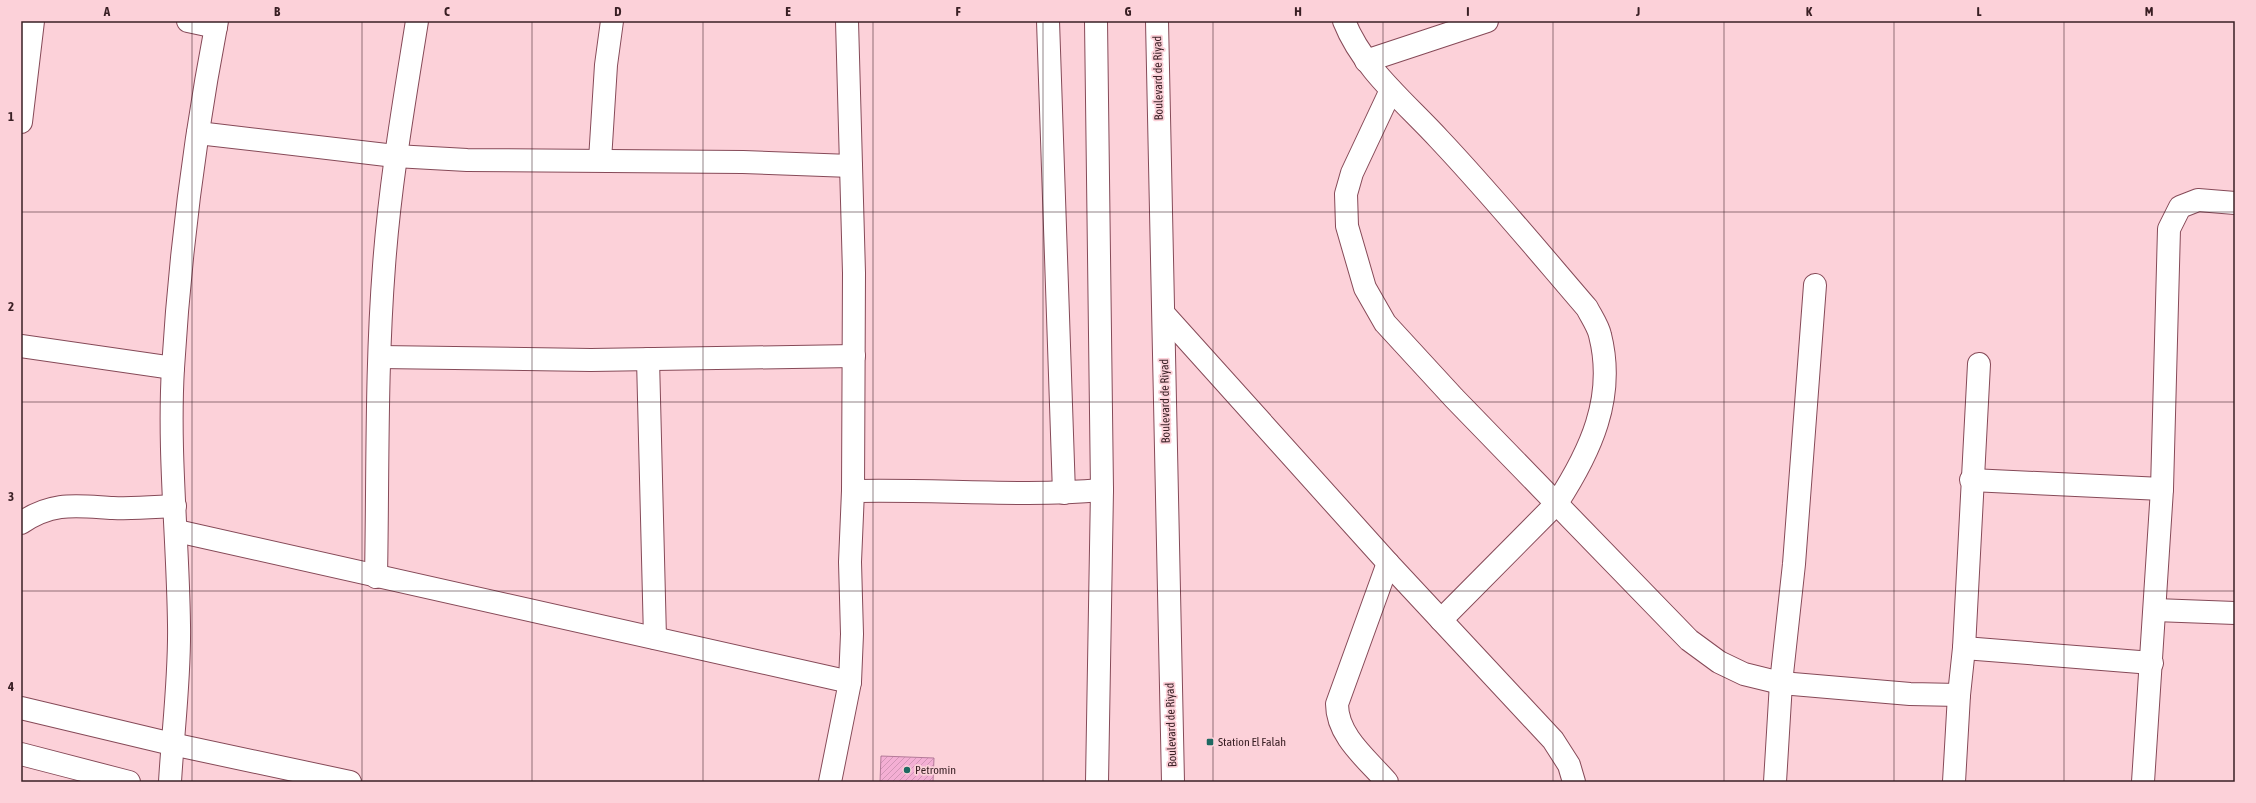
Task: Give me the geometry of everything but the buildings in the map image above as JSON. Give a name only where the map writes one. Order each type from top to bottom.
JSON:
[{"type":"street","points":[[21,122],[33,21]]},
{"type":"street","points":[[170,782],[179,628],[177,531],[172,433],[173,368],[185,239],[198,133],[216,24],[188,21]]},
{"type":"street","points":[[376,577],[380,357],[384,267],[395,156],[417,21]]},
{"type":"street","points":[[600,160],[606,65],[612,21]]},
{"type":"street","points":[[830,782],[850,682],[852,634],[850,562],[853,491],[854,356],[847,21]]},
{"type":"street","points":[[1048,21],[1064,493]]},
{"type":"street","points":[[1096,21],[1102,490],[1097,782]]},
{"type":"street","name":"Boulevard de Riyad","points":[[1157,21],[1173,782]]},
{"type":"street","points":[[1344,21],[1366,60],[1391,90],[1439,139],[1587,308],[1600,334],[1605,363],[1602,401],[1596,431],[1571,482],[1557,503],[1441,620]]},
{"type":"street","points":[[1366,60],[1487,21]]},
{"type":"street","points":[[1391,90],[1352,173],[1346,194],[1347,226],[1364,288],[1385,323],[1454,398],[1689,640],[1719,662],[1744,674],[1781,683],[1910,694],[1959,695]]},
{"type":"street","points":[[198,133],[395,156],[467,160],[600,160],[851,166]]},
{"type":"street","points":[[2143,782],[2152,663],[2162,489],[2169,229],[2180,207],[2198,200],[2235,203]]},
{"type":"street","points":[[1775,782],[1781,683],[1794,564],[1815,285]]},
{"type":"street","points":[[1164,314],[1388,563],[1553,740],[1569,765],[1574,782]]},
{"type":"street","points":[[21,346],[173,368]]},
{"type":"street","points":[[380,357],[648,359],[854,356]]},
{"type":"street","points":[[648,359],[655,638]]},
{"type":"street","points":[[1954,782],[1959,695],[1964,648],[1971,480],[1979,364]]},
{"type":"street","points":[[1971,480],[2162,489]]},
{"type":"street","points":[[853,491],[905,490],[1064,493],[1102,490]]},
{"type":"street","points":[[21,523],[48,508],[73,505],[114,508],[176,506]]},
{"type":"street","points":[[177,531],[376,577],[850,682]]},
{"type":"street","points":[[1387,782],[1342,731],[1337,717],[1337,704],[1388,563]]},
{"type":"street","points":[[2155,610],[2235,613]]},
{"type":"street","points":[[1964,648],[2152,663]]},
{"type":"street","points":[[21,708],[172,744],[350,782]]},
{"type":"street","points":[[21,754],[129,782]]},
{"type":"place","name":"Station El Falah","points":[[1210,742]]},
{"type":"place","name":"Petromin","points":[[907,770]]}]
